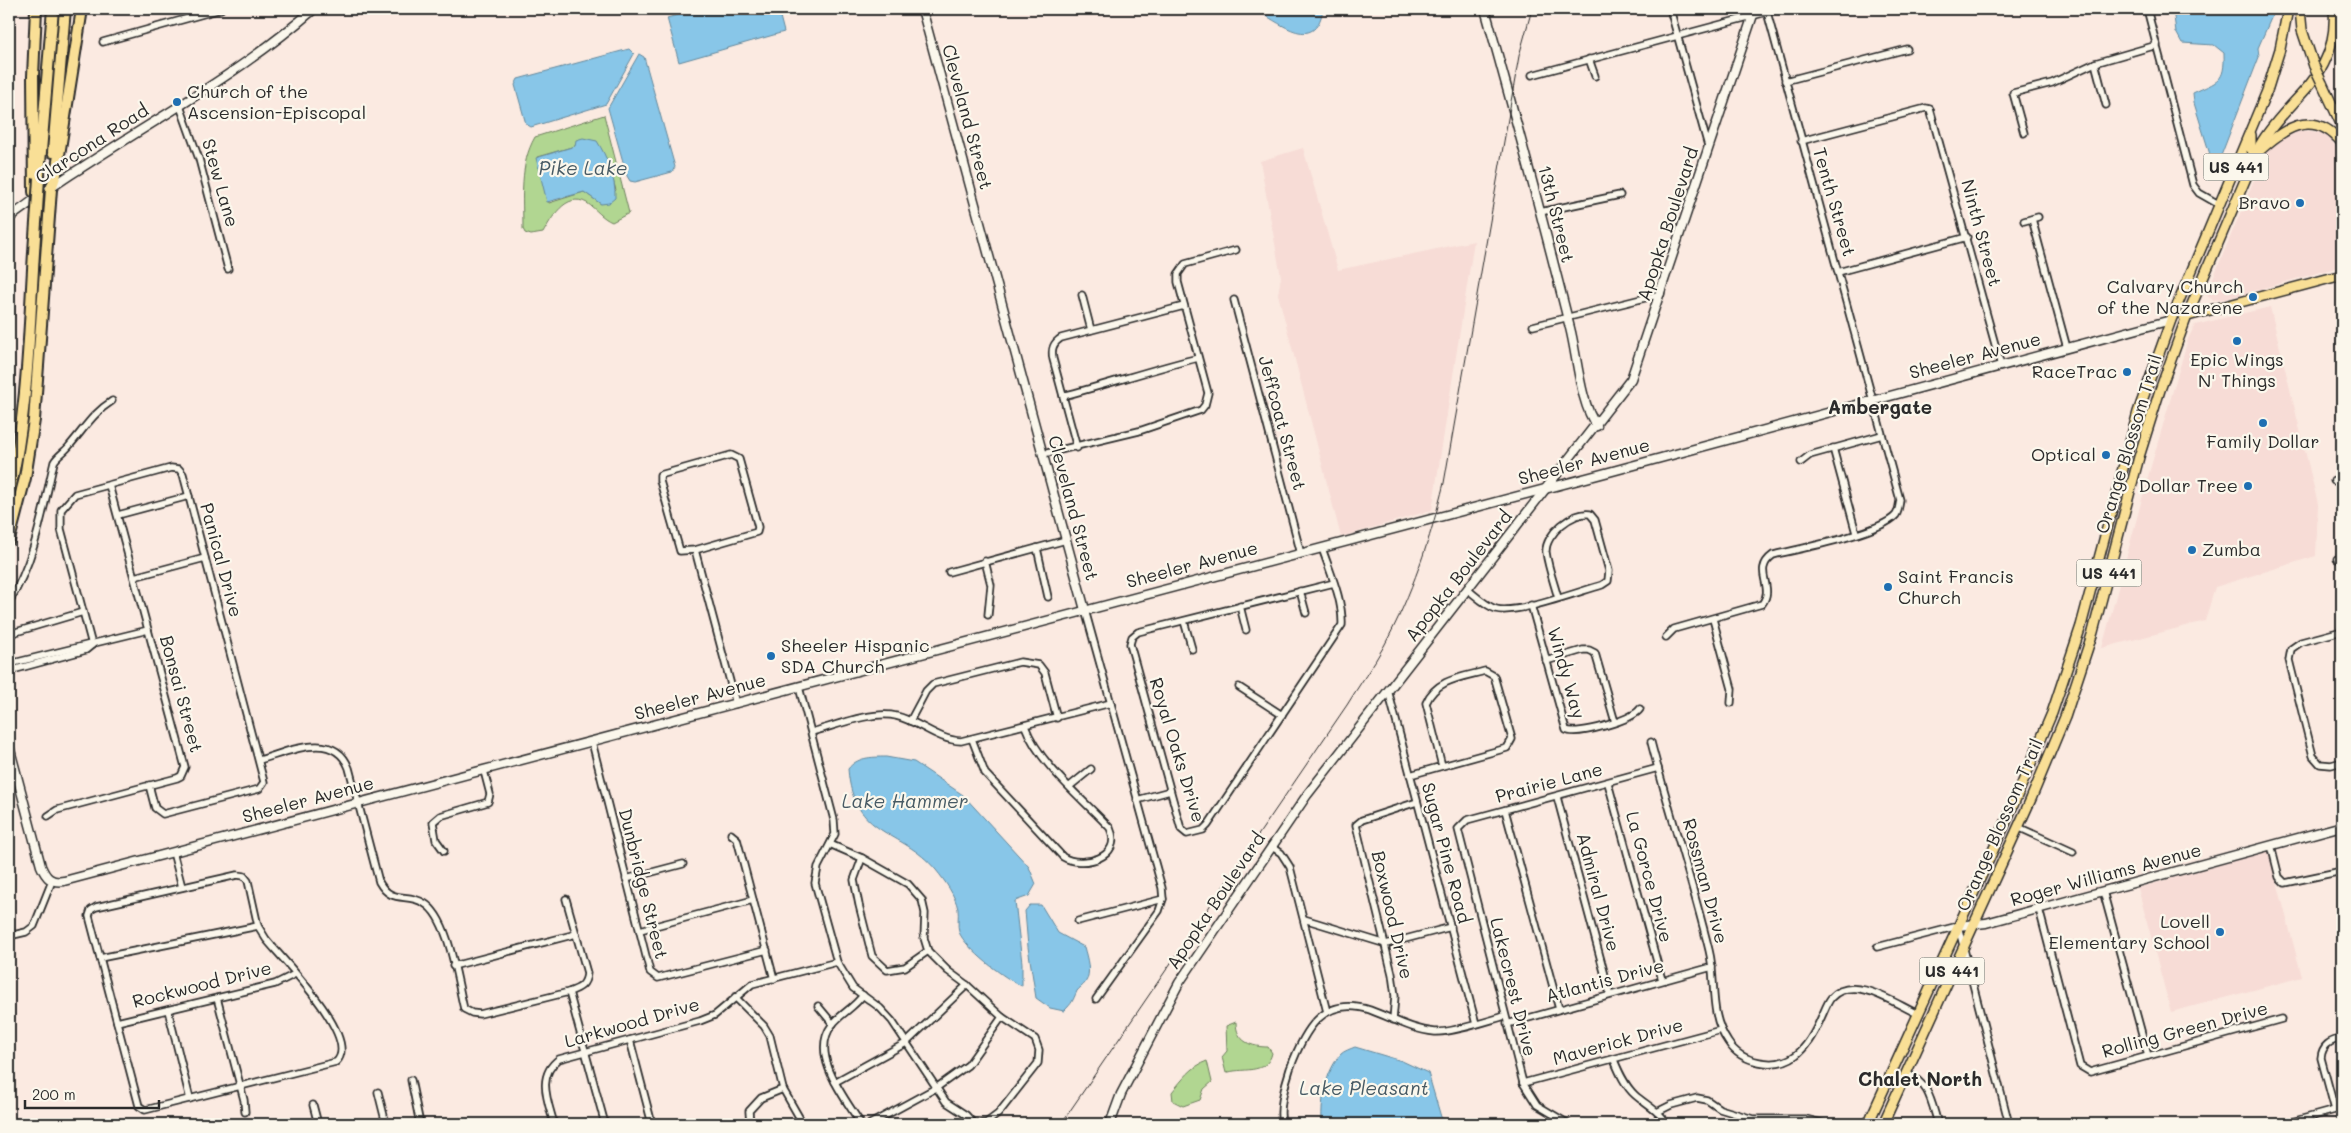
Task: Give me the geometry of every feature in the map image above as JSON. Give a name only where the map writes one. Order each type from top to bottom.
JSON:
[{"type":"highway","points":[[9,493],[19,443],[23,406],[37,212],[33,76],[36,9]]},
{"type":"highway","points":[[36,180],[53,9]]},
{"type":"highway","points":[[55,167],[65,9]]},
{"type":"highway","points":[[9,540],[25,478],[34,420],[51,188],[82,9]]},
{"type":"main road","name":"Orange Blossom Trail","points":[[1868,1124],[2006,822],[2052,713],[2088,600],[2138,412],[2171,320],[2252,130],[2276,63],[2288,9]]},
{"type":"main road","points":[[2300,9],[2302,30],[2314,66],[2342,126]]},
{"type":"main road","name":"Orange Blossom Trail","points":[[1883,1124],[2018,827],[2064,718],[2084,661],[2101,603],[2146,432],[2187,316],[2255,155],[2271,128],[2305,92],[2320,71],[2332,36],[2334,9]]},
{"type":"main road","points":[[2340,9],[2342,21]]},
{"type":"main road","points":[[2252,130],[2251,149],[2255,155],[2284,129],[2301,125],[2326,129],[2342,143]]},
{"type":"main road","points":[[2206,273],[2206,263],[2224,216],[2224,209],[2220,205]]},
{"type":"main road","name":"Sheeler Avenue","points":[[2171,320],[2342,275]]},
{"type":"main road","points":[[2199,288],[2202,304],[2214,309]]},
{"type":"main road","points":[[2145,393],[2144,404],[2151,416]]},
{"type":"main road","points":[[2138,412],[2146,422],[2146,432]]},
{"type":"main road","points":[[2108,523],[2121,526]]},
{"type":"main road","points":[[2088,600],[2101,603]]},
{"type":"main road","points":[[2052,713],[2064,718]]},
{"type":"main road","points":[[2006,822],[2018,827]]},
{"type":"main road","points":[[1918,1014],[1922,1021],[1922,1038]]},
{"type":"street","points":[[103,42],[221,9]]},
{"type":"street","name":"Clarcona Road","points":[[9,218],[78,169],[259,55],[314,9]]},
{"type":"street","name":"Cleveland Street","points":[[922,9],[1162,888],[1163,899]]},
{"type":"street","name":"13th Street","points":[[1485,9],[1568,319],[1586,401],[1597,426]]},
{"type":"street","points":[[1670,9],[1709,148]]},
{"type":"street","points":[[1532,75],[1678,36],[1754,12],[1767,12],[1778,9]]},
{"type":"street","points":[[2147,9],[2193,185],[2199,193],[2220,205]]},
{"type":"street","name":"Apopka Boulevard","points":[[1110,1124],[1121,1094],[1179,983],[1271,846],[1326,768],[1548,489],[1631,379],[1754,12]]},
{"type":"street","name":"Tenth Street","points":[[1666,636],[1674,629],[1762,604],[1768,592],[1763,569],[1765,562],[1773,555],[1856,533],[1890,520],[1899,508],[1900,500],[1767,12]]},
{"type":"street","points":[[2024,133],[2013,93],[2052,82],[2095,63],[2157,45]]},
{"type":"street","points":[[1785,81],[1907,49]]},
{"type":"street","points":[[1590,59],[1595,76]]},
{"type":"street","points":[[2095,63],[2106,105]]},
{"type":"street","name":"Stew Lane","points":[[180,106],[199,159],[228,269]]},
{"type":"street","name":"Ninth Street","points":[[1801,141],[1926,108],[1930,110],[1967,236],[2001,366]]},
{"type":"street","points":[[1540,212],[1620,195]]},
{"type":"street","points":[[2024,221],[2035,218],[2068,348]]},
{"type":"street","points":[[1838,272],[1967,236]]},
{"type":"street","points":[[1043,454],[1077,448],[1139,431],[1200,410],[1205,405],[1208,393],[1178,282],[1180,268],[1191,261],[1236,250]]},
{"type":"street","points":[[1533,326],[1568,319],[1661,294]]},
{"type":"street","points":[[1082,295],[1091,330]]},
{"type":"street","name":"Jeffcoat Street","points":[[1234,300],[1301,554]]},
{"type":"street","points":[[1077,448],[1053,359],[1052,347],[1061,338],[1184,306]]},
{"type":"street","name":"Sheeler Avenue","points":[[51,881],[64,881],[799,688],[1085,610],[1548,489],[2171,320]]},
{"type":"street","points":[[1063,396],[1110,384],[1140,372],[1198,358]]},
{"type":"street","points":[[9,602],[16,591],[31,552],[54,462],[96,411],[112,401]]},
{"type":"street","points":[[1801,462],[1810,455],[1882,435]]},
{"type":"street","points":[[1833,448],[1856,533]]},
{"type":"street","points":[[731,455],[736,456],[739,459],[758,527],[757,532],[695,550],[680,551],[678,547],[660,476],[731,455]]},
{"type":"street","name":"Panical Drive","points":[[92,645],[60,518],[64,504],[75,494],[175,468],[183,474],[264,782],[259,789],[168,814],[158,813],[149,785]]},
{"type":"street","points":[[2334,481],[2342,479]]},
{"type":"street","name":"Bonsai Street","points":[[48,816],[57,810],[181,776],[185,767],[110,485]]},
{"type":"street","points":[[118,515],[189,496]]},
{"type":"street","points":[[1467,590],[1495,609],[1511,610],[1558,598],[1602,585],[1610,577],[1595,520],[1590,514],[1566,520],[1548,542],[1546,553],[1558,598]]},
{"type":"street","points":[[949,572],[1066,540]]},
{"type":"street","points":[[1037,548],[1048,597]]},
{"type":"street","name":"Royal Oaks Drive","points":[[1322,548],[1334,583],[1342,616],[1342,626],[1203,830],[1186,834],[1181,829],[1170,791],[1130,644],[1132,636],[1138,632],[1334,583]]},
{"type":"street","points":[[695,550],[736,704]]},
{"type":"street","points":[[134,577],[205,558]]},
{"type":"street","points":[[985,561],[991,585],[988,615]]},
{"type":"street","points":[[1300,591],[1306,613]]},
{"type":"street","name":"Windy Way","points":[[1531,605],[1566,730],[1576,732],[1615,722],[1636,714],[1640,709]]},
{"type":"street","points":[[1240,606],[1246,630]]},
{"type":"street","points":[[9,634],[83,612]]},
{"type":"street","points":[[1713,619],[1732,689],[1732,703]]},
{"type":"street","points":[[1184,621],[1192,649]]},
{"type":"street","points":[[9,652],[10,664],[148,630]]},
{"type":"street","points":[[2342,631],[2301,642],[2291,649],[2289,660],[2313,756],[2320,764],[2332,765],[2342,762]]},
{"type":"street","points":[[9,671],[86,650],[92,645]]},
{"type":"street","points":[[1546,661],[1584,650],[1595,653],[1615,722]]},
{"type":"street","points":[[910,721],[926,691],[932,684],[1020,662],[1039,665],[1045,673],[1057,718]]},
{"type":"street","points":[[1410,775],[1507,748],[1510,745],[1512,739],[1494,676],[1491,672],[1485,671],[1443,683],[1437,686],[1428,697],[1426,703],[1442,766]]},
{"type":"street","points":[[1239,687],[1282,715]]},
{"type":"street","points":[[799,688],[834,820],[835,834],[832,845],[818,867],[815,883],[837,962],[853,988],[880,1008],[946,1102],[974,1124]]},
{"type":"street","name":"Sugar Pine Road","points":[[1388,690],[1476,1024]]},
{"type":"street","points":[[812,732],[876,715],[897,716],[952,740],[972,739],[1111,703]]},
{"type":"street","points":[[972,739],[985,773],[1063,856],[1070,862],[1078,862],[1105,855],[1111,851],[1114,843],[1110,828],[1036,749],[1025,726]]},
{"type":"street","name":"Dunbridge Street","points":[[592,742],[650,972],[658,978],[767,950]]},
{"type":"street","name":"Rossman Drive","points":[[1651,742],[1710,952],[1713,999],[1721,1030]]},
{"type":"street","points":[[9,746],[41,866],[45,876],[51,881],[34,926],[26,932],[9,936]]},
{"type":"street","points":[[259,760],[310,746],[330,747],[346,760],[378,882],[385,892],[400,898],[422,901],[433,908],[441,923],[464,1009],[472,1013],[480,1014],[570,992],[580,988],[586,981],[587,973],[566,899]]},
{"type":"street","name":"Prairie Lane","points":[[1458,836],[1458,829],[1467,820],[1658,768]]},
{"type":"street","points":[[1070,786],[1091,769]]},
{"type":"street","points":[[444,851],[436,840],[433,822],[440,816],[488,802],[490,794],[484,771]]},
{"type":"street","name":"La Gorce Drive","points":[[1608,783],[1662,980]]},
{"type":"street","points":[[1137,800],[1170,791]]},
{"type":"street","name":"Admiral Drive","points":[[1557,797],[1610,994]]},
{"type":"street","name":"Boxwood Drive","points":[[1393,1020],[1395,996],[1386,944],[1356,826],[1362,820],[1417,802]]},
{"type":"street","points":[[1505,810],[1559,1009]]},
{"type":"street","name":"Roger Williams Avenue","points":[[1877,947],[1958,926],[2039,909],[2342,826]]},
{"type":"street","points":[[2018,827],[2074,852]]},
{"type":"street","points":[[731,834],[737,839],[774,979]]},
{"type":"street","name":"Lakecrest Drive","points":[[1458,836],[1523,1083],[1537,1105],[1569,1124]]},
{"type":"street","points":[[832,845],[862,858],[908,884],[922,900],[926,913],[924,938],[928,951],[948,971],[967,985],[1002,1017],[1035,1038],[1039,1050],[1038,1063],[998,1114],[986,1123],[979,1124]]},
{"type":"street","points":[[2271,845],[2279,877],[2285,883],[2342,871]]},
{"type":"street","points":[[1271,846],[1281,853],[1290,868],[1327,1012]]},
{"type":"street","points":[[173,852],[182,887]]},
{"type":"street","points":[[862,858],[854,880],[872,956],[888,970],[905,967],[928,951]]},
{"type":"street","points":[[626,879],[683,864]]},
{"type":"street","points":[[237,875],[244,876],[248,881],[258,926],[328,1014],[336,1029],[342,1053],[340,1059],[336,1062],[145,1110],[139,1106],[116,1022],[89,916],[91,910],[96,907],[237,875]]},
{"type":"street","points":[[2103,891],[2148,1056]]},
{"type":"street","points":[[1078,921],[1163,899]]},
{"type":"street","points":[[1096,998],[1159,911],[1163,899]]},
{"type":"street","points":[[640,930],[753,900]]},
{"type":"street","name":"Rolling Green Drive","points":[[2039,909],[2080,1066],[2090,1072],[2282,1019]]},
{"type":"street","points":[[1304,920],[1386,944],[1451,927]]},
{"type":"street","points":[[100,958],[258,926]]},
{"type":"street","points":[[1958,926],[2009,1124]]},
{"type":"street","points":[[454,966],[576,934]]},
{"type":"street","name":"Larkwood Drive","points":[[554,1124],[544,1086],[546,1072],[559,1059],[700,1021],[715,1015],[752,984],[837,962]]},
{"type":"street","name":"Atlantis Drive","points":[[1507,1024],[1712,967]]},
{"type":"street","name":"Rockwood Drive","points":[[116,1022],[275,984],[295,974]]},
{"type":"street","points":[[835,1082],[906,1043],[967,985]]},
{"type":"street","points":[[1721,1030],[1728,1043],[1745,1057],[1761,1063],[1775,1063],[1794,1056],[1806,1045],[1830,999],[1843,990],[1860,988],[1918,1014]]},
{"type":"street","points":[[570,992],[605,1124]]},
{"type":"street","points":[[861,1124],[835,1082],[826,1058],[824,1044],[833,1024],[854,1007],[863,995]]},
{"type":"street","points":[[735,997],[764,1026],[770,1036],[784,1089],[803,1124]]},
{"type":"street","points":[[217,998],[245,1112]]},
{"type":"street","points":[[818,1006],[833,1024]]},
{"type":"street","points":[[1282,1124],[1280,1118],[1286,1082],[1299,1044],[1315,1020],[1327,1012],[1347,1007],[1359,1007],[1418,1030],[1438,1032],[1505,1016]]},
{"type":"street","points":[[168,1010],[190,1099]]},
{"type":"street","points":[[870,1124],[936,1088],[968,1065],[1002,1017]]},
{"type":"street","name":"Maverick Drive","points":[[1523,1083],[1721,1030]]},
{"type":"street","points":[[2284,1124],[2335,1110],[2321,1058],[2322,1052],[2330,1042],[2342,1038]]},
{"type":"street","points":[[630,1040],[652,1124]]},
{"type":"street","points":[[1614,1060],[1625,1083],[1663,1118]]},
{"type":"street","points":[[1906,1073],[1918,1079],[1927,1091],[1938,1124]]},
{"type":"street","points":[[411,1080],[420,1124]]},
{"type":"street","points":[[750,1124],[749,1111],[756,1101],[784,1089]]},
{"type":"street","points":[[378,1092],[386,1124]]},
{"type":"street","points":[[1657,1112],[1671,1105],[1697,1098],[1707,1100],[1720,1109],[1752,1119],[1806,1120],[1826,1124]]},
{"type":"street","points":[[313,1105],[318,1124]]},
{"type":"street","points":[[1806,1120],[1813,1124]]},
{"type":"shaded area","points":[[2299,131],[2321,133],[2329,138],[2338,149],[2342,163],[2342,266],[2225,299],[2213,300],[2206,295],[2264,156],[2277,141]]},
{"type":"shaded area","points":[[1303,148],[1338,270],[1474,241],[1432,510],[1341,537],[1278,294],[1281,277],[1260,161]]},
{"type":"shaded area","points":[[2270,307],[2318,504],[2316,556],[2215,587],[2205,621],[2102,648],[2149,473],[2188,339],[2195,325]]},
{"type":"shaded area","name":"Lovell Elementary School","points":[[2269,851],[2302,977],[2171,1012],[2138,888]]},
{"type":"green space","points":[[604,115],[629,213],[612,222],[587,203],[579,200],[572,201],[560,208],[543,233],[531,235],[525,233],[523,229],[524,170],[526,159],[535,137]],"holes":[[[575,146],[607,160],[616,190],[601,204],[584,192],[549,203],[537,157]]]},
{"type":"green space","points":[[1236,1022],[1242,1039],[1256,1046],[1268,1047],[1272,1053],[1265,1065],[1259,1068],[1226,1073],[1222,1057],[1227,1051],[1226,1026]]},
{"type":"green space","points":[[1207,1061],[1212,1082],[1204,1089],[1200,1100],[1183,1106],[1173,1101],[1172,1092],[1192,1070]]},
{"type":"water","points":[[698,9],[778,9],[784,32],[679,62],[667,18]]},
{"type":"water","points":[[1254,9],[1323,9],[1319,23],[1312,30],[1304,33],[1294,31]]},
{"type":"water","points":[[2173,9],[2275,9],[2258,48],[2259,57],[2219,161],[2212,161],[2194,103],[2193,93],[2218,80],[2223,70],[2224,53],[2214,45],[2182,43],[2176,32]]},
{"type":"water","points":[[629,49],[634,54],[606,104],[531,127],[526,124],[515,85],[518,79]]},
{"type":"water","points":[[639,54],[644,57],[675,167],[672,172],[635,182],[630,181],[627,176],[608,108]]},
{"type":"water","name":"Pike Lake","points":[[583,138],[597,141],[601,147],[612,175],[615,198],[609,203],[601,204],[584,192],[547,202],[536,158],[575,146],[576,140]]},
{"type":"water","name":"Lake Hammer","points":[[886,757],[914,762],[963,795],[1029,867],[1036,884],[1029,896],[1015,901],[1022,963],[1022,986],[987,963],[963,939],[958,929],[958,909],[955,899],[936,870],[922,856],[881,830],[859,808],[852,791],[848,769],[860,760]]},
{"type":"water","points":[[1030,905],[1041,905],[1058,933],[1084,947],[1088,965],[1087,979],[1064,1011],[1050,1008],[1036,998],[1028,947],[1025,911]]},
{"type":"water","name":"Lake Pleasant","points":[[1355,1047],[1402,1061],[1428,1073],[1441,1117],[1448,1123],[1480,1119],[1497,1124],[1325,1124],[1322,1122],[1322,1105],[1325,1086],[1331,1069],[1341,1054]]},
{"type":"railway","points":[[1061,1124],[1347,705],[1380,653],[1412,587],[1433,525],[1444,483],[1519,56],[1532,9]]},
{"type":"place","name":"Church of the Ascension-Episcopal","points":[[177,102]]},
{"type":"place","name":"Bravo","points":[[2300,203]]},
{"type":"place","name":"Calvary Church of the Nazarene","points":[[2253,297]]},
{"type":"place","name":"Epic Wings N' Things","points":[[2237,341]]},
{"type":"place","name":"RaceTrac","points":[[2127,372]]},
{"type":"place","name":"Family Dollar","points":[[2263,423]]},
{"type":"place","name":"Optical","points":[[2106,455]]},
{"type":"place","name":"Dollar Tree","points":[[2248,486]]},
{"type":"place","name":"Zumba","points":[[2192,550]]},
{"type":"place","name":"Saint Francis Church","points":[[1888,587]]},
{"type":"place","name":"Sheeler Hispanic SDA Church","points":[[771,656]]},
{"type":"place","name":"Lovell Elementary School","points":[[2220,932]]},
{"type":"district","name":"Ambergate","points":[[1880,407]]},
{"type":"district","name":"Chalet North","points":[[1920,1079]]}]
